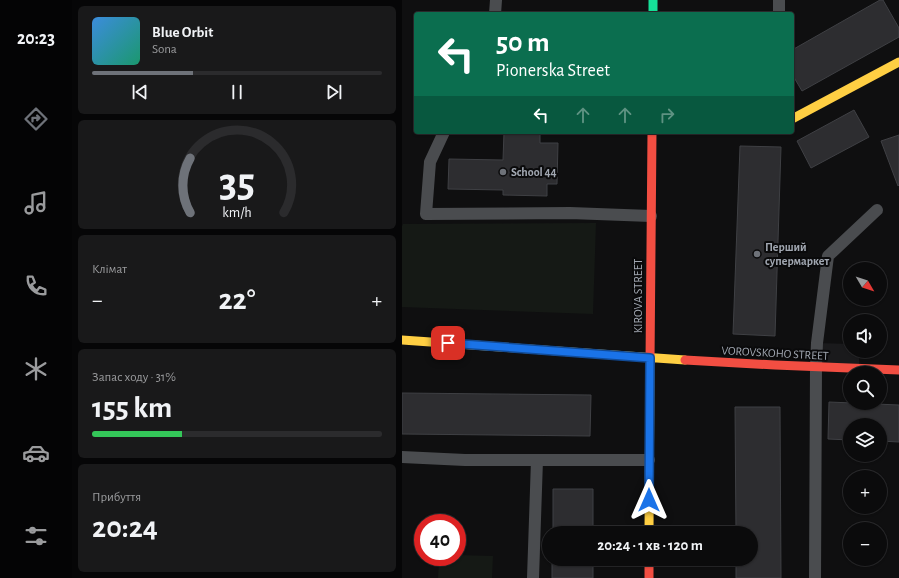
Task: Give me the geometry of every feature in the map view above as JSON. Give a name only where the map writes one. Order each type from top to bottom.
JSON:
[{"type":"street","points":[[653,0],[653,12]]},
{"type":"street","points":[[794,118],[899,62]]},
{"type":"street","name":"KIROVA STREET","points":[[649,526],[652,134]]},
{"type":"street","name":"VOROVSKOHO STREET","points":[[402,340],[650,358],[899,370]]},
{"type":"street","points":[[649,566],[649,578]]},
{"type":"lane","points":[[496,0],[496,12]]},
{"type":"lane","points":[[779,0],[779,12]]},
{"type":"lane","points":[[443,134],[430,162],[426,214],[577,213],[651,216]]},
{"type":"lane","points":[[815,578],[816,367],[817,343],[828,256],[877,210]]},
{"type":"lane","points":[[402,457],[465,460],[649,460]]},
{"type":"lane","points":[[533,578],[537,460]]},
{"type":"shaded area","points":[[596,223],[593,314],[402,307],[403,224]]},
{"type":"shaded area","points":[[817,343],[843,344],[843,358],[859,358],[859,366],[843,366],[843,368],[816,367]]},
{"type":"shaded area","points":[[466,555],[493,556],[492,578],[438,578],[439,566],[466,566]]},
{"type":"building","points":[[880,0],[883,0],[899,28],[899,37],[802,91],[794,77],[794,49]]},
{"type":"building","points":[[854,110],[869,137],[811,168],[797,141]]},
{"type":"building","name":"School 44","points":[[504,134],[540,134],[540,143],[558,143],[557,184],[547,184],[547,196],[503,195],[503,190],[448,189],[449,159],[503,160]]},
{"type":"building","points":[[899,135],[899,185],[898,186],[881,141]]},
{"type":"building","name":"Перший супермаркет","points":[[740,146],[781,147],[775,336],[733,334]]},
{"type":"building","points":[[402,393],[591,395],[590,436],[402,434]]},
{"type":"building","points":[[829,402],[843,403],[843,410],[887,410],[887,404],[899,405],[899,442],[887,441],[887,418],[843,418],[843,440],[828,439]]},
{"type":"building","points":[[735,407],[780,407],[781,578],[736,578],[736,566],[758,566],[758,526],[736,526]]},
{"type":"building","points":[[553,489],[593,489],[593,526],[553,526]]},
{"type":"building","points":[[552,566],[593,566],[593,578],[552,578]]},
{"type":"traffic: fast","points":[[653,0],[653,12]]},
{"type":"traffic: slow","points":[[794,118],[899,62]]},
{"type":"traffic: slow","points":[[402,340],[685,360]]},
{"type":"traffic: slow","points":[[649,526],[650,363]]},
{"type":"traffic: jam","points":[[650,363],[652,134]]},
{"type":"traffic: jam","points":[[685,360],[899,370]]},
{"type":"traffic: jam","points":[[649,566],[649,578]]},
{"type":"place","name":"School 44","points":[[503,172]]},
{"type":"place","name":"Перший супермаркет","points":[[757,254]]},
{"type":"route","points":[[448,343],[650,358],[649,500]]}]
